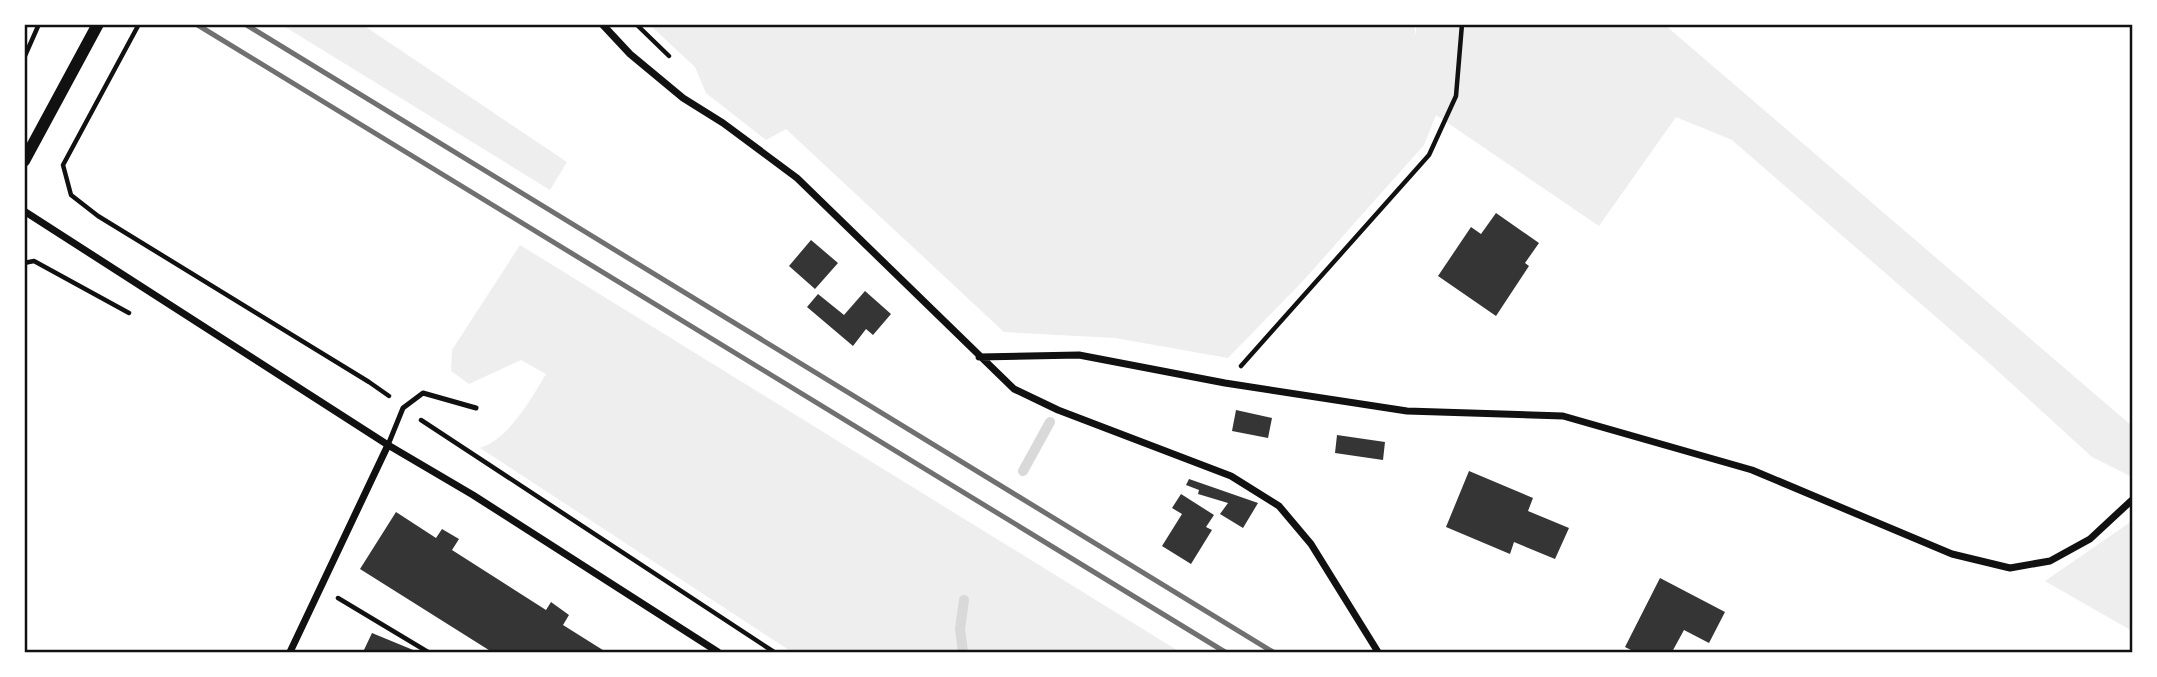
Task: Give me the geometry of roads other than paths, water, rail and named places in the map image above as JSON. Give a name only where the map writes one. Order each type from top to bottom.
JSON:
[{"type":"street","points":[[24,161],[98,24]]},
{"type":"street","points":[[602,24],[630,54],[683,98],[723,123],[797,178],[1014,389],[1058,410],[1231,476],[1279,506],[1311,544],[1378,653]]},
{"type":"street","points":[[24,211],[718,653]]},
{"type":"street","points":[[979,357],[1079,355],[1225,383],[1407,411],[1563,416],[1752,470],[1952,554],[2010,568],[2050,561],[2090,539],[2133,500]]},
{"type":"street","points":[[290,653],[388,445]]},
{"type":"lane","points":[[388,445],[403,408],[423,393],[476,408]]},
{"type":"waterway","points":[[1023,471],[1050,422]]},
{"type":"waterway","points":[[963,652],[960,629],[964,600]]},
{"type":"railway","points":[[196,24],[1225,652]]},
{"type":"railway","points":[[245,24],[1273,652]]}]
